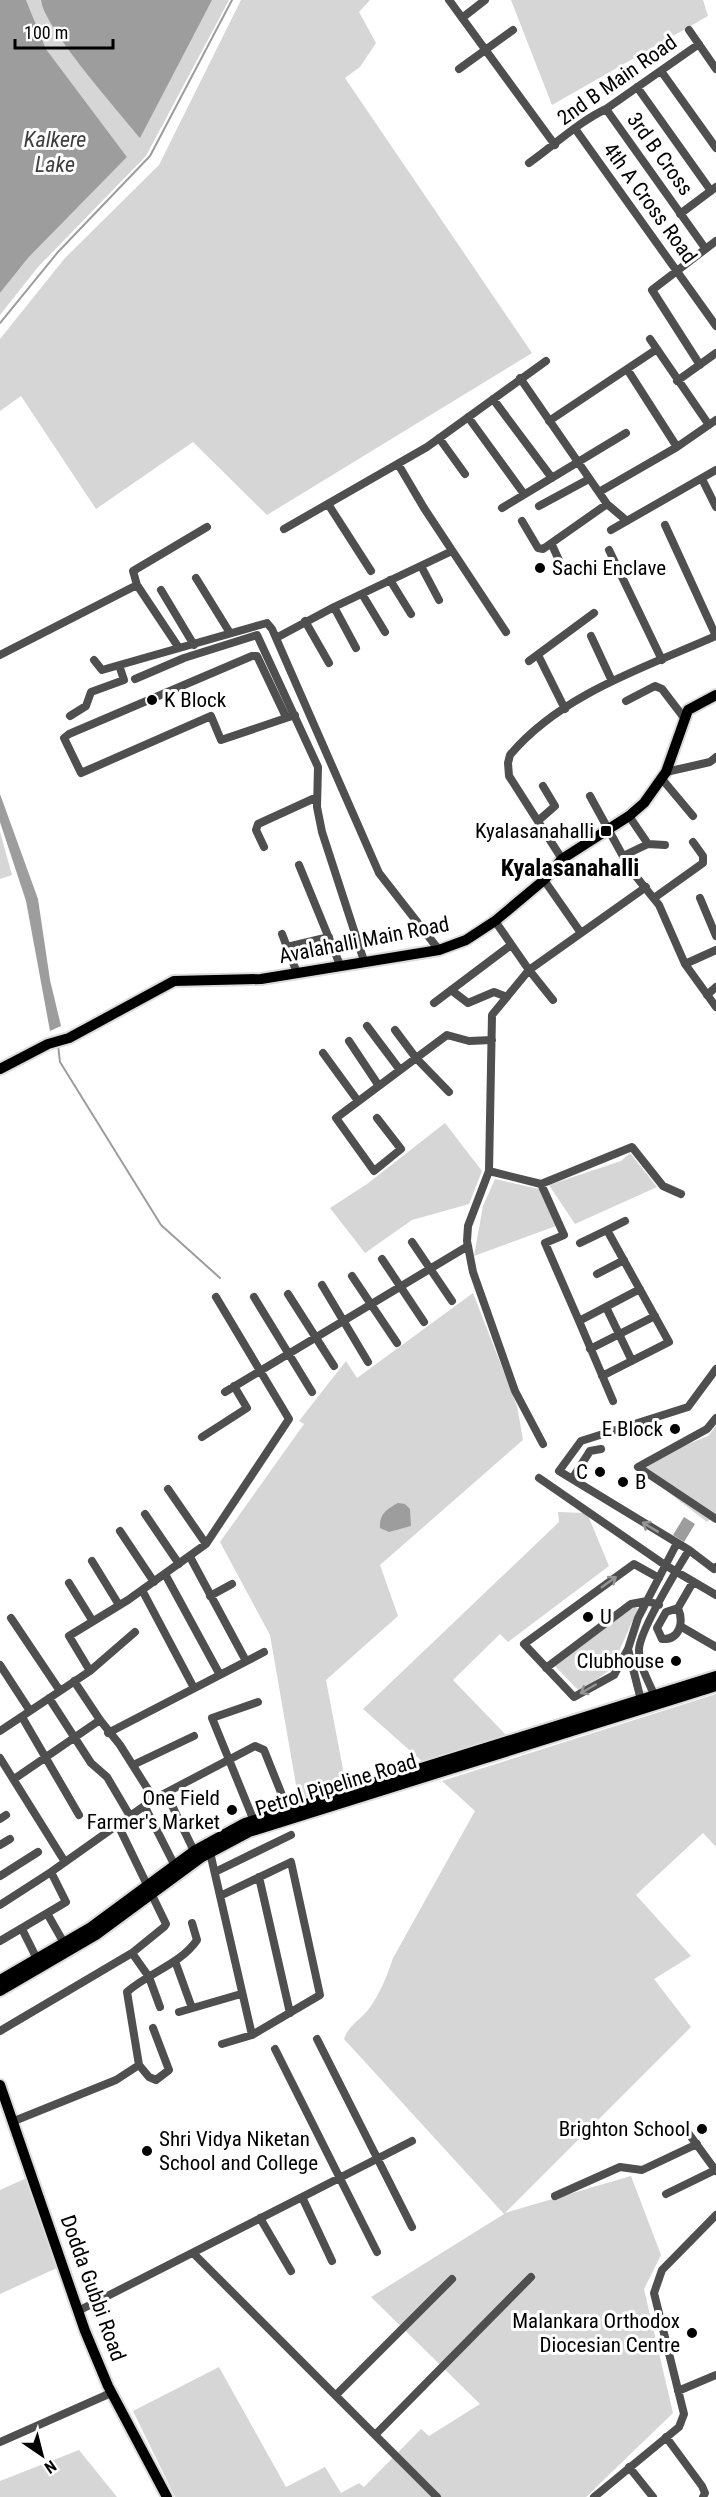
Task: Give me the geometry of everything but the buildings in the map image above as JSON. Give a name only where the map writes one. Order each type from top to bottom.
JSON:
[{"type":"main road","name":"Avalahalli Main Road","points":[[0,1069],[48,1044],[69,1038],[174,981],[261,979],[439,950],[466,940],[495,921],[544,880],[562,859],[629,816],[664,776],[688,710],[716,695]]},
{"type":"main road","name":"Petrol Pipeline Road","points":[[0,1980],[96,1935],[194,1851],[209,1848],[471,1759],[643,1705],[716,1676]]},
{"type":"main road","name":"Petrol Pipeline Road","points":[[656,1700],[716,1686]]},
{"type":"main road","name":"Petrol Pipeline Road","points":[[0,1991],[64,1943],[150,1890],[209,1848],[254,1821],[471,1759]]},
{"type":"main road","name":"Dodda Gubbi Road","points":[[0,2085],[78,2311],[111,2393],[167,2497]]},
{"type":"street","points":[[449,0],[555,145]]},
{"type":"street","points":[[462,18],[485,0]]},
{"type":"street","points":[[459,69],[513,30]]},
{"type":"street","points":[[689,30],[716,69]]},
{"type":"street","name":"2nd B Main Road","points":[[529,163],[576,130],[589,117],[606,109],[699,44]]},
{"type":"street","points":[[661,71],[716,148]]},
{"type":"street","points":[[637,87],[714,189],[680,214]]},
{"type":"street","name":"3rd B Cross","points":[[606,109],[705,249]]},
{"type":"street","name":"4th A Cross Road","points":[[576,130],[716,326]]},
{"type":"street","points":[[700,365],[652,290],[716,242]]},
{"type":"street","points":[[599,492],[677,447],[712,422],[677,381],[650,339]]},
{"type":"street","points":[[549,422],[657,349]]},
{"type":"street","points":[[677,381],[716,353]]},
{"type":"street","points":[[284,529],[439,438],[546,361]]},
{"type":"street","points":[[627,369],[677,447]]},
{"type":"street","points":[[520,378],[607,504],[627,521]]},
{"type":"street","points":[[493,399],[552,478]]},
{"type":"street","points":[[468,417],[524,494]]},
{"type":"street","points":[[502,508],[626,433]]},
{"type":"street","points":[[439,438],[465,474]]},
{"type":"street","points":[[398,464],[506,632]]},
{"type":"street","points":[[611,530],[716,470]]},
{"type":"street","points":[[539,506],[590,479]]},
{"type":"street","points":[[702,479],[716,507]]},
{"type":"street","points":[[328,504],[371,571]]},
{"type":"street","points":[[522,520],[538,548],[552,545],[607,504]]},
{"type":"street","points":[[562,859],[509,776],[507,763],[518,746],[565,709],[611,680],[716,636],[665,525]]},
{"type":"street","points":[[179,648],[137,585],[133,571],[207,527]]},
{"type":"street","points":[[552,545],[563,569]]},
{"type":"street","points":[[609,550],[662,660]]},
{"type":"street","points":[[276,638],[305,621],[452,551]]},
{"type":"street","points":[[421,566],[439,600]]},
{"type":"street","points":[[196,578],[230,633]]},
{"type":"street","points":[[390,580],[411,615]]},
{"type":"street","points":[[0,655],[137,585]]},
{"type":"street","points":[[161,590],[194,645]]},
{"type":"street","points":[[362,594],[385,632]]},
{"type":"street","points":[[334,607],[356,648]]},
{"type":"street","points":[[529,661],[594,613]]},
{"type":"street","points":[[305,621],[329,663]]},
{"type":"street","points":[[94,660],[102,670],[267,622],[379,873],[439,950]]},
{"type":"street","points":[[135,679],[184,658],[257,635],[290,716]]},
{"type":"street","points":[[591,636],[611,680]]},
{"type":"street","points":[[538,655],[565,709]]},
{"type":"street","points":[[290,716],[221,740],[211,716],[81,773],[64,738],[252,656],[257,656],[290,716],[318,767],[317,797],[326,850],[364,961]]},
{"type":"street","points":[[70,716],[86,706],[91,692],[124,680],[119,665]]},
{"type":"street","points":[[626,701],[655,686],[662,689],[685,719]]},
{"type":"street","points":[[693,816],[664,776],[714,760]]},
{"type":"street","points":[[539,820],[555,806],[543,786]]},
{"type":"street","points":[[590,796],[623,856],[654,898],[685,964],[716,1007]]},
{"type":"street","points":[[264,847],[256,830],[258,824],[317,797]]},
{"type":"street","points":[[629,816],[648,844]]},
{"type":"street","points":[[654,898],[703,863],[703,856],[693,843]]},
{"type":"street","points":[[623,856],[648,844],[665,845]]},
{"type":"street","points":[[298,865],[340,965]]},
{"type":"street","points":[[544,880],[580,933]]},
{"type":"street","points":[[543,1444],[515,1391],[473,1272],[468,1246],[468,1226],[489,1171],[492,1015],[529,970],[646,887]]},
{"type":"street","points":[[700,898],[716,936]]},
{"type":"street","points":[[495,921],[553,1000]]},
{"type":"street","points":[[282,934],[297,973]]},
{"type":"street","points":[[287,947],[329,937]]},
{"type":"street","points":[[434,1004],[511,945]]},
{"type":"street","points":[[685,964],[716,950]]},
{"type":"street","points":[[707,995],[716,987]]},
{"type":"street","points":[[451,990],[468,1003],[494,992],[507,997]]},
{"type":"street","points":[[367,1026],[400,1070]]},
{"type":"street","points":[[395,1029],[416,1058],[449,1092]]},
{"type":"street","points":[[377,1118],[401,1149],[374,1171],[336,1118],[447,1035],[469,1041],[492,1040]]},
{"type":"street","points":[[349,1041],[378,1086]]},
{"type":"street","points":[[323,1053],[358,1101]]},
{"type":"street","points":[[489,1171],[541,1184],[632,1147],[663,1186],[681,1194]]},
{"type":"street","points":[[541,1184],[564,1235],[545,1244],[613,1401]]},
{"type":"street","points":[[580,1243],[625,1221]]},
{"type":"street","points":[[602,1376],[669,1342],[607,1230]]},
{"type":"street","points":[[412,1242],[452,1301]]},
{"type":"street","points":[[225,1392],[468,1246]]},
{"type":"street","points":[[382,1259],[424,1322]]},
{"type":"street","points":[[597,1275],[624,1260]]},
{"type":"street","points":[[352,1276],[397,1344]]},
{"type":"street","points":[[322,1286],[368,1362]]},
{"type":"street","points":[[579,1321],[640,1289]]},
{"type":"street","points":[[288,1294],[334,1366]]},
{"type":"street","points":[[90,1671],[69,1636],[154,1582],[206,1544],[289,1419],[216,1297]]},
{"type":"street","points":[[254,1297],[312,1392]]},
{"type":"street","points":[[606,1307],[632,1361]]},
{"type":"street","points":[[590,1349],[655,1316]]},
{"type":"street","points":[[716,1369],[688,1407],[581,1441],[559,1471],[689,1550],[714,1569],[716,1567]]},
{"type":"street","points":[[202,1437],[247,1408],[234,1386]]},
{"type":"street","points":[[716,1418],[707,1429],[638,1467],[716,1519]]},
{"type":"street","points":[[572,1479],[590,1451],[601,1449]]},
{"type":"street","points":[[539,1478],[666,1565],[716,1596]]},
{"type":"street","points":[[168,1490],[206,1544]]},
{"type":"street","points":[[145,1514],[179,1564]]},
{"type":"street","points":[[120,1531],[154,1582]]},
{"type":"street","points":[[659,1578],[634,1564],[524,1644],[574,1697],[614,1675],[628,1649],[647,1601],[666,1565],[677,1543]]},
{"type":"street","points":[[656,1700],[642,1663],[639,1647],[676,1571],[689,1550]]},
{"type":"street","points":[[190,1557],[246,1661]]},
{"type":"street","points":[[92,1562],[119,1605]]},
{"type":"street","points":[[165,1574],[220,1675]]},
{"type":"street","points":[[678,1608],[681,1617],[680,1626],[670,1638],[662,1638],[657,1628],[664,1614],[678,1608],[693,1582]]},
{"type":"street","points":[[69,1583],[92,1620]]},
{"type":"street","points":[[210,1596],[232,1584]]},
{"type":"street","points":[[142,1590],[194,1688]]},
{"type":"street","points":[[546,1668],[631,1604],[647,1601],[659,1605]]},
{"type":"street","points":[[11,1618],[60,1691]]},
{"type":"street","points":[[680,1626],[716,1647]]},
{"type":"street","points":[[0,1731],[90,1671],[135,1632]]},
{"type":"street","points":[[628,1649],[643,1705]]},
{"type":"street","points":[[108,1733],[264,1652]]},
{"type":"street","points":[[0,1665],[30,1711]]},
{"type":"street","points":[[74,1682],[108,1733],[133,1765],[154,1799]]},
{"type":"street","points":[[49,1698],[91,1763],[107,1777],[130,1816]]},
{"type":"street","points":[[254,1821],[212,1718],[258,1702]]},
{"type":"street","points":[[22,1717],[47,1756],[79,1815]]},
{"type":"street","points":[[14,1779],[100,1720]]},
{"type":"street","points":[[133,1765],[194,1736]]},
{"type":"street","points":[[0,1905],[165,1792],[255,1746],[261,1747],[288,1810]]},
{"type":"street","points":[[0,1758],[65,1862]]},
{"type":"street","points":[[165,1792],[194,1851]]},
{"type":"street","points":[[145,1807],[175,1866]]},
{"type":"street","points":[[0,2031],[132,1953],[166,1924],[118,1825]]},
{"type":"street","points":[[215,1872],[291,1835]]},
{"type":"street","points":[[0,1845],[10,1839]]},
{"type":"street","points":[[209,1848],[252,2035]]},
{"type":"street","points":[[0,1876],[38,1852]]},
{"type":"street","points":[[220,1896],[291,1863],[320,1995],[252,2035],[222,2043]]},
{"type":"street","points":[[0,1941],[48,1915],[66,1902],[51,1872]]},
{"type":"street","points":[[259,1877],[290,2013]]},
{"type":"street","points":[[48,1915],[64,1943]]},
{"type":"street","points":[[153,2028],[169,2070],[156,2080],[149,2077],[139,2064],[126,1994],[174,1961],[197,1940],[192,1923]]},
{"type":"street","points":[[22,1929],[44,1959]]},
{"type":"street","points":[[132,1953],[149,1977],[160,2007]]},
{"type":"street","points":[[174,1961],[192,2008]]},
{"type":"street","points":[[179,2012],[242,1994]]},
{"type":"street","points":[[317,2039],[379,2157],[412,2226]]},
{"type":"street","points":[[276,2049],[377,2252]]},
{"type":"street","points":[[14,2121],[116,2080],[139,2064]]},
{"type":"street","points":[[666,2194],[716,2170],[689,2134]]},
{"type":"street","points":[[78,2311],[194,2254],[412,2141]]},
{"type":"street","points":[[555,2196],[620,2168],[642,2170],[697,2144]]},
{"type":"street","points":[[302,2197],[332,2261]]},
{"type":"street","points":[[594,2497],[679,2427],[684,2414],[654,2293],[662,2270],[716,2215]]},
{"type":"street","points":[[261,2218],[291,2271]]},
{"type":"street","points":[[194,2254],[437,2497]]},
{"type":"street","points":[[376,2434],[531,2277]]},
{"type":"street","points":[[336,2395],[452,2279]]},
{"type":"street","points":[[678,2391],[716,2375]]},
{"type":"street","points":[[0,2442],[111,2393]]},
{"type":"street","points":[[666,2437],[702,2486],[705,2493],[703,2497]]},
{"type":"street","points":[[629,2467],[653,2497]]},
{"type":"shaded area","points":[[26,0],[229,0],[146,156],[38,267],[0,315],[0,293],[28,258],[127,157],[46,49]]},
{"type":"shaded area","points":[[241,0],[370,0],[359,12],[376,43],[360,67],[345,78],[532,353],[267,515],[193,442],[96,509],[21,396],[0,411],[0,339],[65,258],[159,165]]},
{"type":"shaded area","points":[[511,0],[703,0],[708,16],[552,105]]},
{"type":"shaded area","points":[[0,832],[12,875],[0,879]]},
{"type":"shaded area","points":[[445,1123],[482,1171],[469,1204],[412,1220],[365,1253],[330,1208],[367,1184]]},
{"type":"shaded area","points":[[630,1153],[657,1187],[575,1224],[549,1185],[621,1161]]},
{"type":"shaded area","points":[[495,1179],[539,1189],[556,1226],[474,1256],[483,1206]]},
{"type":"shaded area","points":[[473,1293],[517,1406],[523,1440],[380,1565],[398,1616],[326,1680],[346,1785],[299,1802],[270,1635],[220,1542],[304,1424],[299,1421],[346,1361],[357,1378]]},
{"type":"shaded area","points":[[716,1426],[716,1514],[707,1522],[634,1466],[708,1436]]},
{"type":"shaded area","points":[[558,1512],[587,1513],[609,1566],[508,1642],[500,1634],[453,1680],[507,1736],[424,1763],[363,1709],[559,1522]]},
{"type":"shaded area","points":[[633,1605],[638,1609],[611,1669],[580,1692],[553,1664]]},
{"type":"shaded area","points":[[716,1694],[716,1847],[703,1833],[636,1895],[691,1956],[654,1979],[691,2027],[505,2213],[631,2176],[661,2255],[644,2289],[673,2413],[586,2497],[175,2497],[133,2411],[219,2367],[286,2487],[325,2467],[341,2493],[359,2483],[364,2487],[421,2429],[429,2436],[480,2404],[371,2297],[504,2214],[344,2039],[348,2030],[368,2010],[376,1998],[393,1958],[475,1811],[442,1781]]},
{"type":"shaded area","points":[[31,2176],[59,2267],[0,2294],[0,2190]]},
{"type":"shaded area","points":[[79,2450],[117,2497],[0,2497],[0,2481]]},
{"type":"water","name":"Kalkere Lake","points":[[0,0],[26,0],[46,49],[127,157],[28,258],[0,293]]},
{"type":"water","points":[[41,0],[212,0],[140,138],[68,49],[45,13]]},
{"type":"water","points":[[0,794],[38,899],[50,980],[61,1026],[50,1031],[26,901],[0,822]]},
{"type":"water","points":[[398,1503],[405,1504],[410,1509],[411,1526],[389,1532],[380,1528],[385,1512]]},
{"type":"water","points":[[684,1517],[695,1524],[684,1542],[673,1535]]},
{"type":"waterway","points":[[0,323],[58,252],[150,156],[232,0]]},
{"type":"waterway","points":[[58,1045],[60,1062],[161,1225],[220,1278]]},
{"type":"place","name":"Sachi Enclave","points":[[540,568]]},
{"type":"place","name":"K Block","points":[[152,700]]},
{"type":"place","name":"Kyalasanahalli","points":[[606,831]]},
{"type":"place","name":"E Block","points":[[675,1429]]},
{"type":"place","name":"C","points":[[600,1472]]},
{"type":"place","name":"B","points":[[623,1482]]},
{"type":"place","name":"U","points":[[588,1617]]},
{"type":"place","name":"Clubhouse","points":[[676,1661]]},
{"type":"place","name":"One Field Farmer's Market","points":[[232,1810]]},
{"type":"place","name":"Brighton School","points":[[702,2129]]},
{"type":"place","name":"Shri Vidya Niketan School and College","points":[[147,2151]]},
{"type":"place","name":"Malankara Orthodox Diocesian Centre","points":[[692,2333]]},
{"type":"district","name":"Kyalasanahalli","points":[[570,868]]}]
